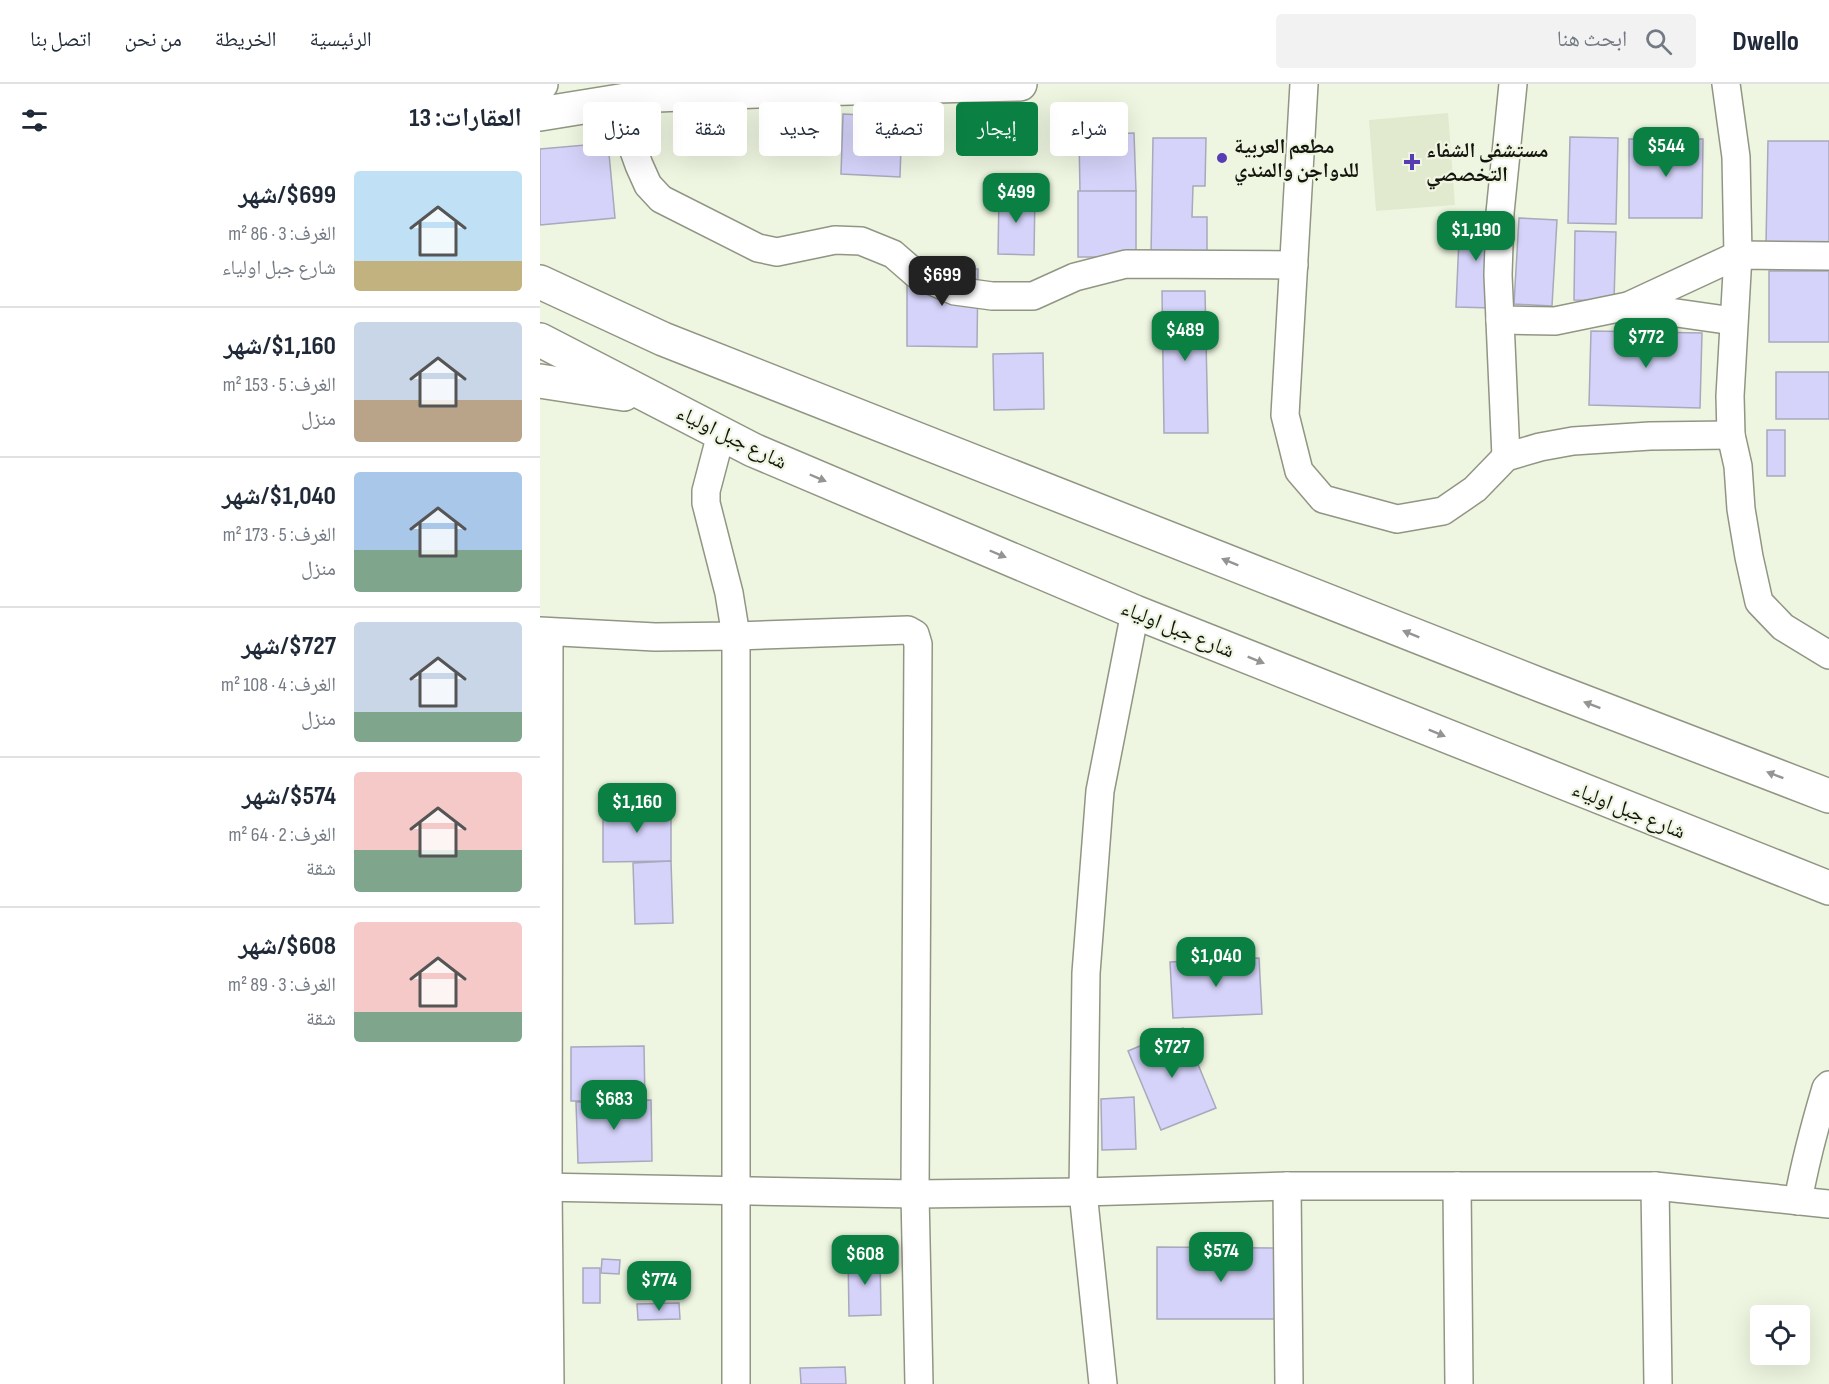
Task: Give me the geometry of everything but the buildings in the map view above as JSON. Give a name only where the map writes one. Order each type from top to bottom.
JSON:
[{"type":"main road","points":[[540,114],[657,95],[1020,84]]},
{"type":"main road","points":[[540,282],[663,339],[1532,682],[1829,796]]},
{"type":"main road","name":"شارع جبل اولياء","points":[[540,340],[753,450],[1135,612],[1829,888]]},
{"type":"main road","points":[[540,381],[651,398]]},
{"type":"street","points":[[1304,84],[1285,415],[1299,471],[1323,499],[1397,519],[1443,511],[1475,489],[1506,457],[1540,447],[1574,441],[1650,436],[1731,435]]},
{"type":"street","points":[[1506,457],[1498,275],[1500,213],[1513,84]]},
{"type":"street","points":[[1726,84],[1736,157],[1738,255],[1730,396],[1731,435],[1738,466],[1741,509],[1758,602],[1783,627],[1829,655]]},
{"type":"street","points":[[616,101],[648,185],[661,199],[758,248],[777,252],[835,240],[861,241],[893,254],[916,274],[955,291],[992,296],[1032,296],[1075,277],[1126,264],[1294,265]]},
{"type":"street","points":[[1500,320],[1555,321],[1628,306],[1738,255],[1829,256]]},
{"type":"street","points":[[1628,306],[1733,321]]},
{"type":"street","points":[[721,434],[706,491],[706,503],[729,593],[736,636],[736,1384]]},
{"type":"street","points":[[1103,1384],[1083,1192],[1086,973],[1101,791],[1135,612]]},
{"type":"street","points":[[550,1384],[544,1187],[545,632],[655,637],[908,630],[915,634],[918,656],[915,1194],[919,1384]]},
{"type":"street","points":[[1798,1200],[1805,1162],[1829,1084]]},
{"type":"street","points":[[1287,1186],[1289,1384]]},
{"type":"street","points":[[544,1187],[915,1194],[1287,1186],[1655,1186],[1829,1204]]},
{"type":"street","points":[[1457,1186],[1459,1384]]},
{"type":"street","points":[[1655,1186],[1658,1384]]},
{"type":"shaded area","name":"مستشفى الشفاء التخصصي","points":[[1448,113],[1455,205],[1376,211],[1369,120]]},
{"type":"place","name":"مطعم العربية للدواجن والمندي","points":[[1222,158]]},
{"type":"place","name":"مستشفى الشفاء التخصصي","points":[[1412,162]]}]
